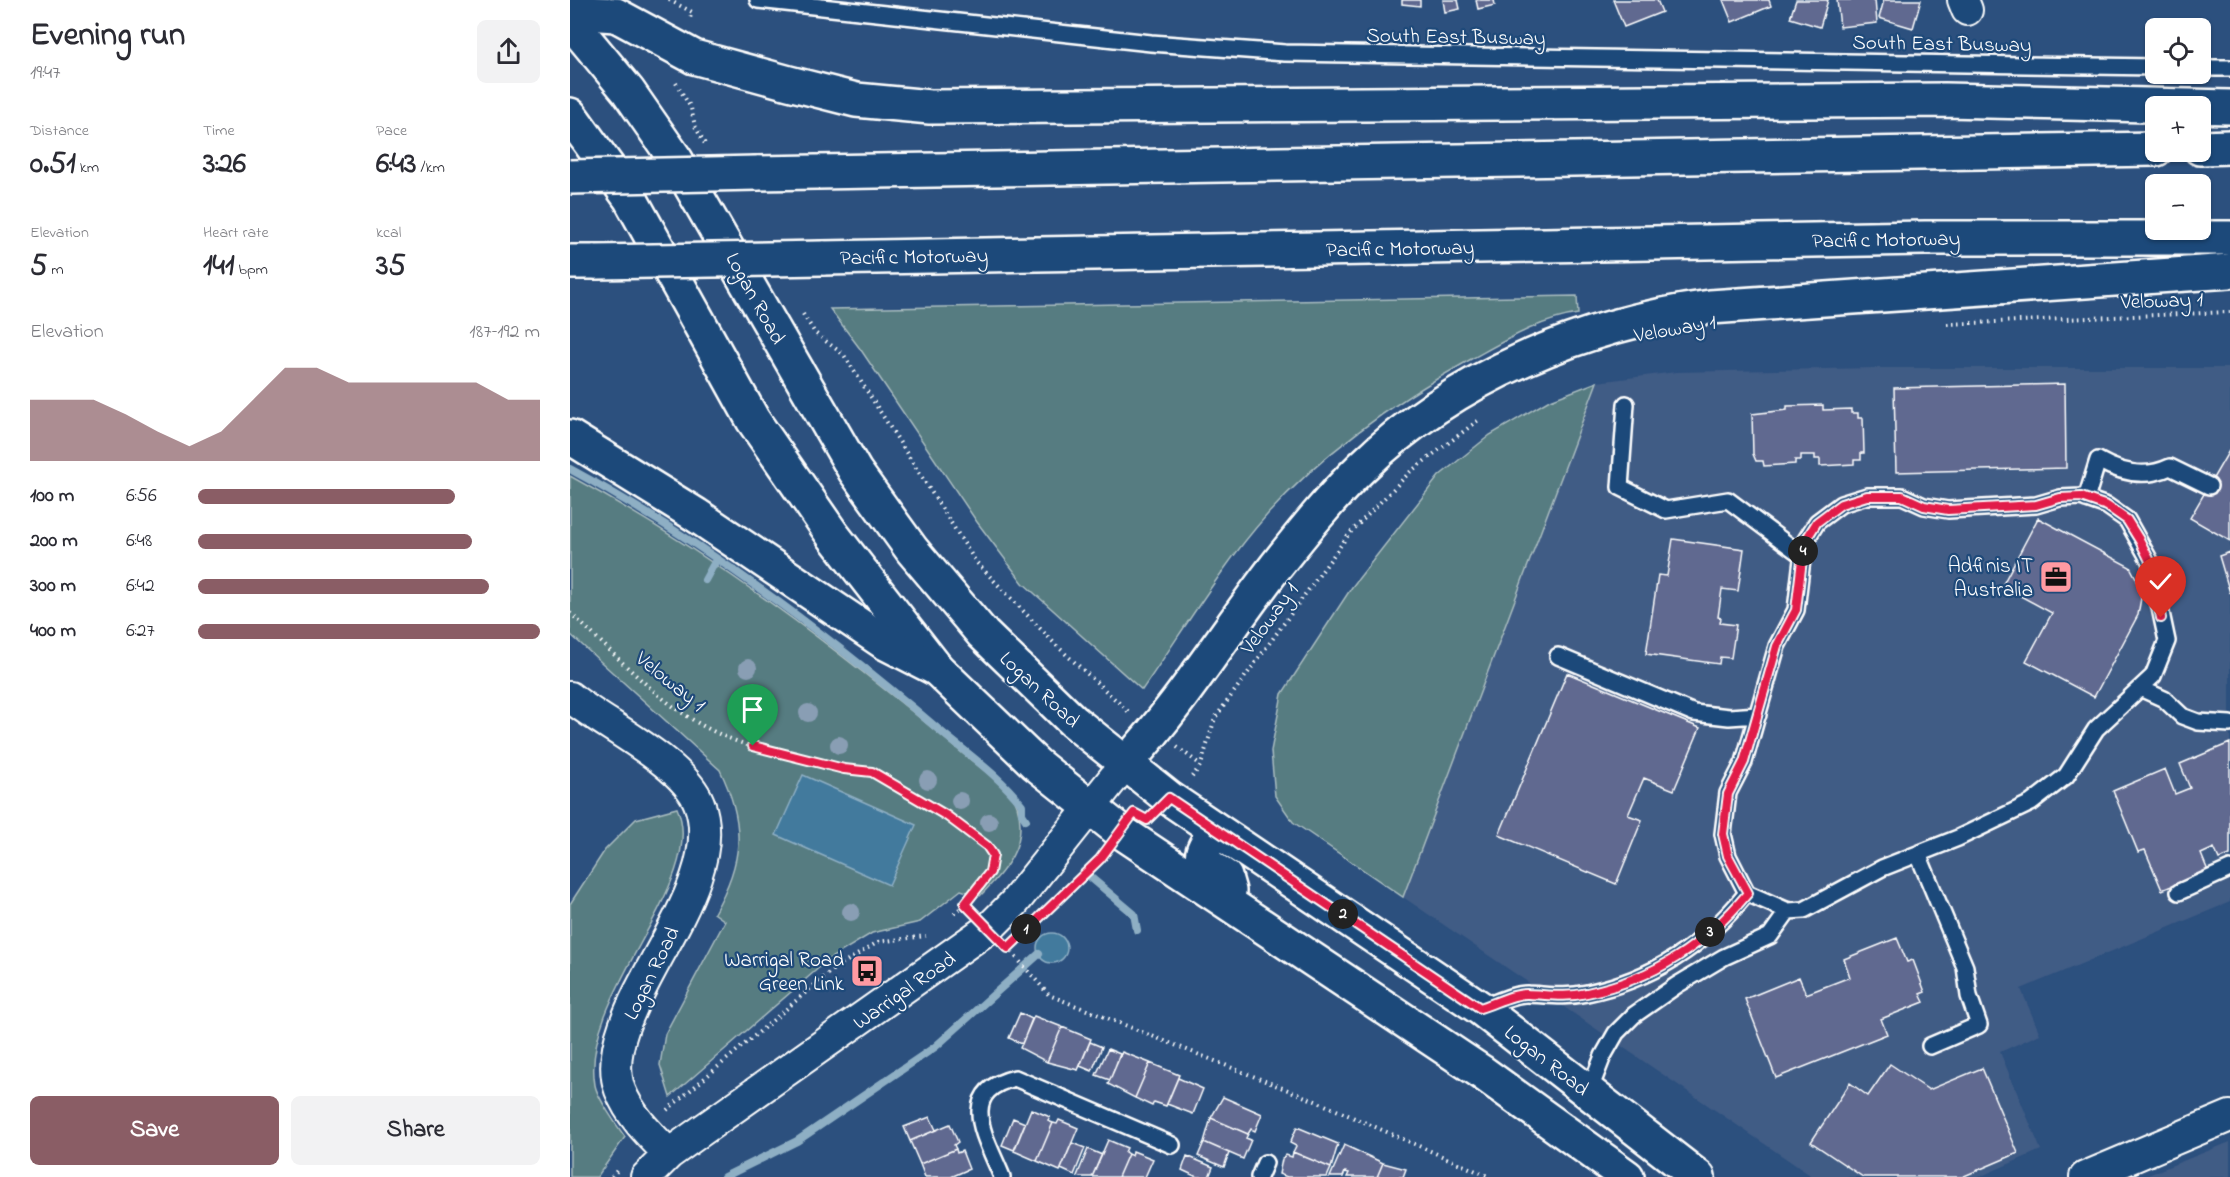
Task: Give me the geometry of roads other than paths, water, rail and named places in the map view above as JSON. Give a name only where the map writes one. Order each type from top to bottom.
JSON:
[{"type":"main road","points":[[570,12],[616,15],[677,49],[711,63],[837,95],[930,107],[1945,100],[2230,107]]},
{"type":"main road","name":"Logan Road","points":[[570,21],[628,91],[670,151],[749,284],[830,430],[912,550],[983,634],[1074,722],[1169,798],[1480,1008],[1698,1177]]},
{"type":"main road","points":[[570,115],[630,198],[753,420],[832,534],[937,669],[1036,764],[1120,831],[1480,1071],[1627,1177]]},
{"type":"main road","points":[[2211,148],[2230,147]]},
{"type":"main road","points":[[570,177],[2145,149]]},
{"type":"main road","name":"Pacific Motorway","points":[[583,262],[1913,238],[2230,238]]},
{"type":"main road","points":[[1125,764],[1155,731],[1299,537],[1363,466],[1453,397],[1488,376],[1539,353],[1588,334],[1634,321],[1710,307],[2230,272]]},
{"type":"main road","points":[[570,436],[696,515],[884,642],[937,669]]},
{"type":"main road","points":[[1215,831],[1201,851],[1201,857],[1205,864],[1225,878],[1233,907]]},
{"type":"street","name":"Logan Road","points":[[570,697],[678,775],[699,803],[704,837],[696,879],[629,1017],[616,1057],[619,1088],[636,1119],[669,1154]]},
{"type":"street","name":"Warrigal Road","points":[[646,1177],[669,1154],[998,938],[1014,903],[1088,807],[1125,764]]},
{"type":"street","points":[[2085,1177],[2230,1116]]},
{"type":"lane","name":"South East Busway","points":[[758,0],[1151,43],[1284,53],[2145,67]]},
{"type":"lane","points":[[2211,68],[2230,68]]},
{"type":"lane","points":[[1626,404],[1620,487],[1666,510],[1728,500],[1803,556]]},
{"type":"lane","points":[[2086,499],[2098,460],[2112,468],[2134,474],[2158,472],[2170,467],[2209,486]]},
{"type":"lane","points":[[1867,496],[1902,496],[1924,506],[1948,510],[2036,505],[2060,498],[2086,499],[2107,506],[2127,520],[2150,561],[2167,640],[2153,676],[2142,689],[2096,729],[2066,776],[2031,803],[1882,868],[1804,910],[1788,911],[1748,893],[1728,856],[1723,834],[1728,794],[1744,762],[1777,646],[1796,610],[1803,556],[1804,543],[1817,522],[1841,504],[1867,496]]},
{"type":"lane","points":[[1558,656],[1694,713],[1729,717],[1758,714]]},
{"type":"lane","points":[[2142,689],[2164,699],[2182,716],[2198,722],[2230,724]]},
{"type":"lane","points":[[1918,854],[1965,968],[1969,996],[1979,1025],[1930,1046]]},
{"type":"lane","points":[[2179,891],[2230,869]]},
{"type":"lane","points":[[1480,1008],[1527,994],[1554,998],[1565,997],[1638,979],[1677,959],[1730,914],[1748,893]]},
{"type":"lane","points":[[1589,1092],[1607,1048],[1616,1033],[1634,1016],[1677,985],[1724,957],[1770,936],[1788,911]]},
{"type":"lane","points":[[1002,1177],[978,1114],[985,1094],[994,1086],[1015,1078],[1172,1144]]},
{"type":"waterway","points":[[570,469],[667,526],[807,623],[993,774],[1022,805],[1022,814],[1026,820]]},
{"type":"waterway","points":[[705,580],[716,560]]},
{"type":"waterway","points":[[1089,876],[1134,914],[1137,930]]},
{"type":"waterway","points":[[724,1177],[797,1141],[935,1047],[1039,954]]},
{"type":"place","name":"Adfinis IT Australia","points":[[2056,577]]},
{"type":"place","name":"Warrigal Road Green Link","points":[[867,971]]}]
